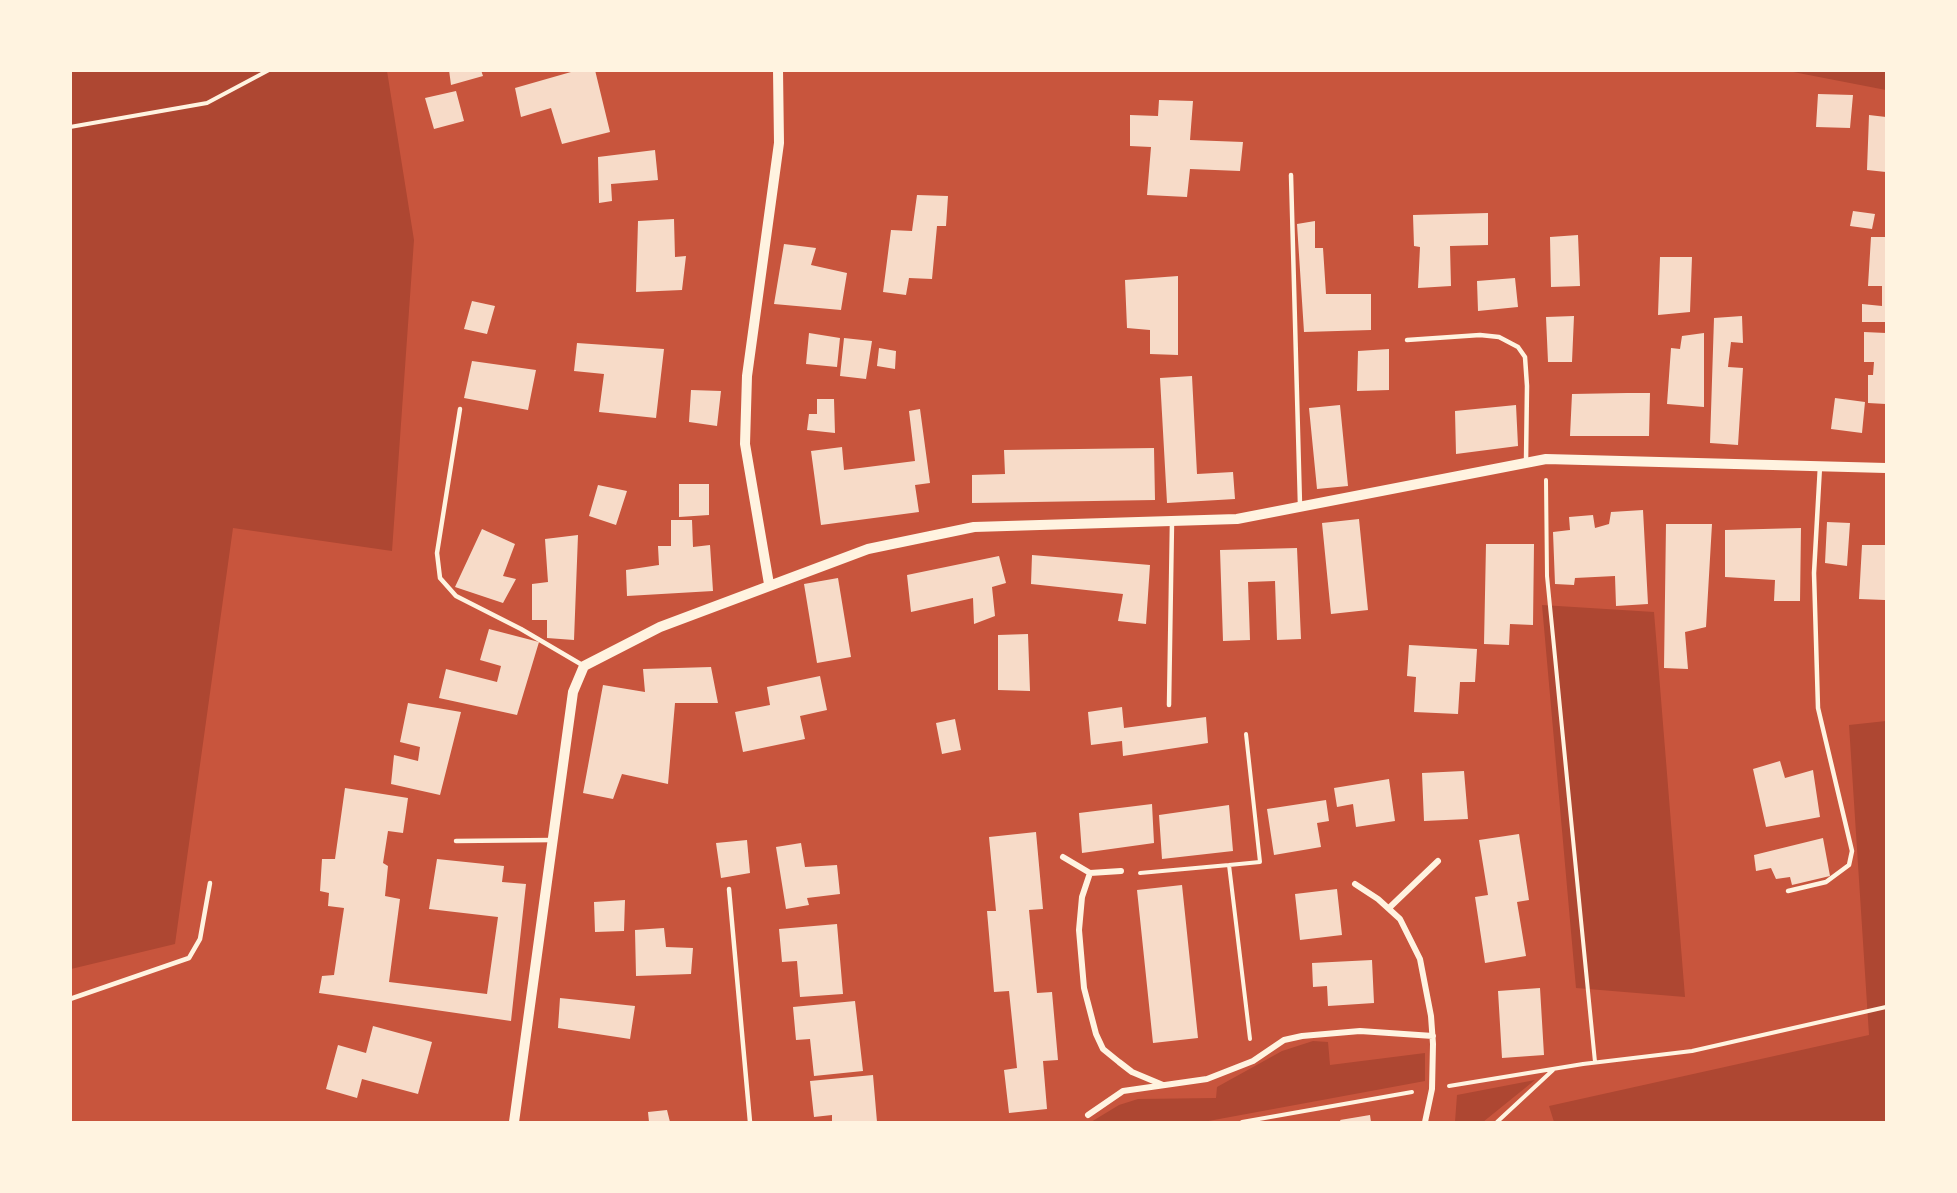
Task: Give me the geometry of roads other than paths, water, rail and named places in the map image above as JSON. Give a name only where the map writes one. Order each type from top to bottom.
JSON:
[{"type":"street","points":[[769,584],[745,444],[747,376],[779,143],[778,70]]},
{"type":"street","points":[[514,1122],[573,692],[584,666],[660,627],[740,598],[769,584],[868,549],[974,526],[1237,519],[1546,459],[1887,468]]},
{"type":"street","points":[[1063,857],[1090,873],[1121,871]]},
{"type":"street","points":[[1389,908],[1438,861]]},
{"type":"street","points":[[1090,873],[1082,897],[1079,930],[1084,988],[1092,1023],[1103,1049],[1132,1072],[1163,1085]]},
{"type":"street","points":[[1355,884],[1389,908],[1400,920],[1420,959],[1433,1036],[1432,1089],[1425,1122]]},
{"type":"street","points":[[1088,1115],[1123,1091],[1207,1079],[1252,1061],[1284,1040],[1302,1036],[1360,1031],[1433,1036]]},
{"type":"lane","points":[[1291,175],[1300,508]]},
{"type":"lane","points":[[1407,340],[1480,335],[1499,337],[1518,347],[1525,357],[1526,462]]},
{"type":"lane","points":[[460,409],[438,553],[440,578],[456,596],[521,629],[584,666]]},
{"type":"lane","points":[[1788,891],[1826,882],[1849,866],[1852,851],[1818,708],[1814,573],[1820,466]]},
{"type":"lane","points":[[1169,705],[1172,522]]},
{"type":"lane","points":[[456,841],[552,840]]},
{"type":"lane","points":[[70,999],[189,958],[201,939],[210,883]]},
{"type":"lane","points":[[729,889],[750,1122]]}]
